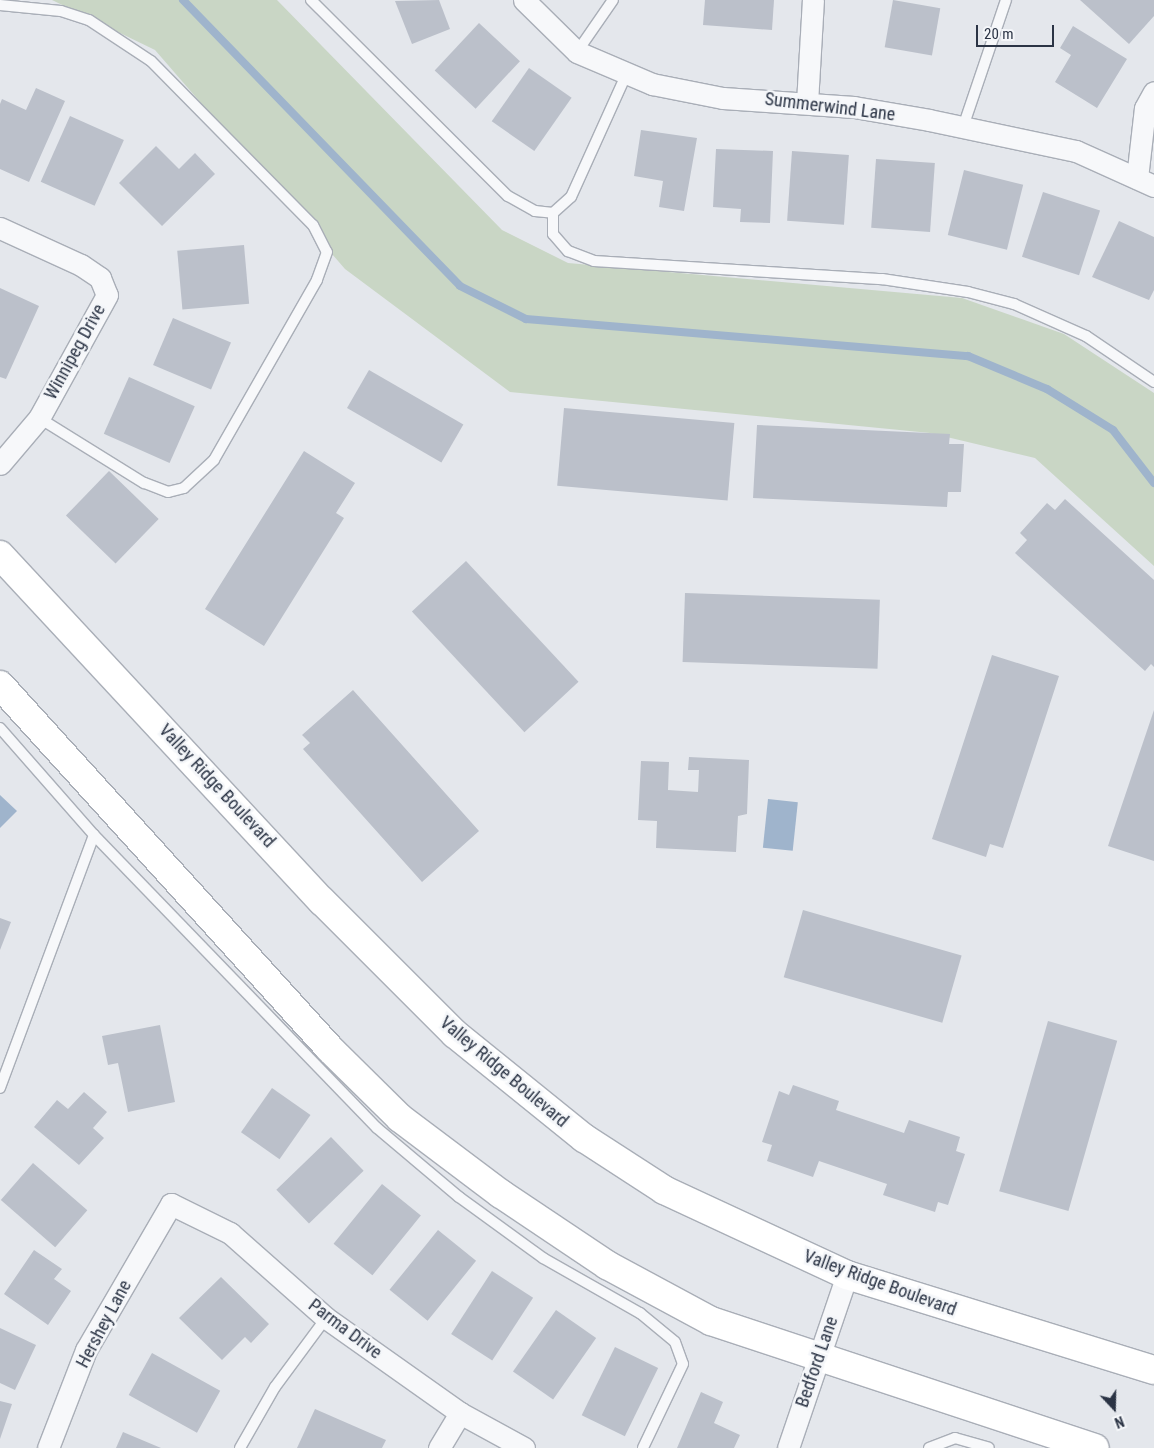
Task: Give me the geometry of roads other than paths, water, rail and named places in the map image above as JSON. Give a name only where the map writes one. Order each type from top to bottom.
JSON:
[{"type":"main road","name":"Valley Ridge Boulevard","points":[[0,555],[322,900],[504,1077],[664,1190],[846,1275],[1154,1370]]},
{"type":"main road","points":[[0,685],[330,1049],[400,1118],[607,1265],[711,1321],[1094,1448]]},
{"type":"street","name":"Summerwind Lane","points":[[524,0],[577,52],[652,84],[724,98],[807,103],[963,127],[1076,151],[1145,182]]},
{"type":"street","points":[[807,103],[814,0]]},
{"type":"street","points":[[1145,182],[1144,108],[1154,92]]},
{"type":"street","name":"Winnipeg Drive","points":[[0,228],[100,278],[106,295],[39,418],[0,464]]},
{"type":"street","name":"Parma Drive","points":[[171,1204],[230,1233],[326,1318],[460,1412],[524,1448]]},
{"type":"street","name":"Hershey Lane","points":[[48,1448],[86,1350],[171,1204]]},
{"type":"street","name":"Bedford Lane","points":[[788,1448],[846,1275]]},
{"type":"street","points":[[439,1448],[460,1412]]},
{"type":"lane","points":[[311,0],[508,196],[535,211],[553,213],[571,197],[627,73]]},
{"type":"lane","points":[[577,52],[613,0]]},
{"type":"lane","points":[[963,127],[1006,0]]},
{"type":"lane","points":[[0,6],[61,11],[89,20],[143,56],[314,225],[327,252],[316,280],[214,460],[184,488],[168,492],[144,483],[39,418]]},
{"type":"lane","points":[[553,213],[553,234],[568,251],[594,261],[882,279],[1014,304],[1086,336],[1154,382]]},
{"type":"lane","points":[[0,728],[94,835],[377,1128],[459,1197],[543,1258],[640,1313],[675,1342],[683,1364],[642,1448]]},
{"type":"lane","points":[[0,1088],[94,835]]},
{"type":"lane","points":[[240,1448],[275,1387],[326,1318]]},
{"type":"lane","points":[[929,1448],[954,1438],[990,1448]]},
{"type":"water","points":[[0,795],[17,811],[0,828]]},
{"type":"water","points":[[768,799],[798,802],[793,851],[763,848]]},
{"type":"waterway","points":[[183,0],[460,286],[526,319],[968,356],[1047,389],[1113,430],[1154,483]]}]
